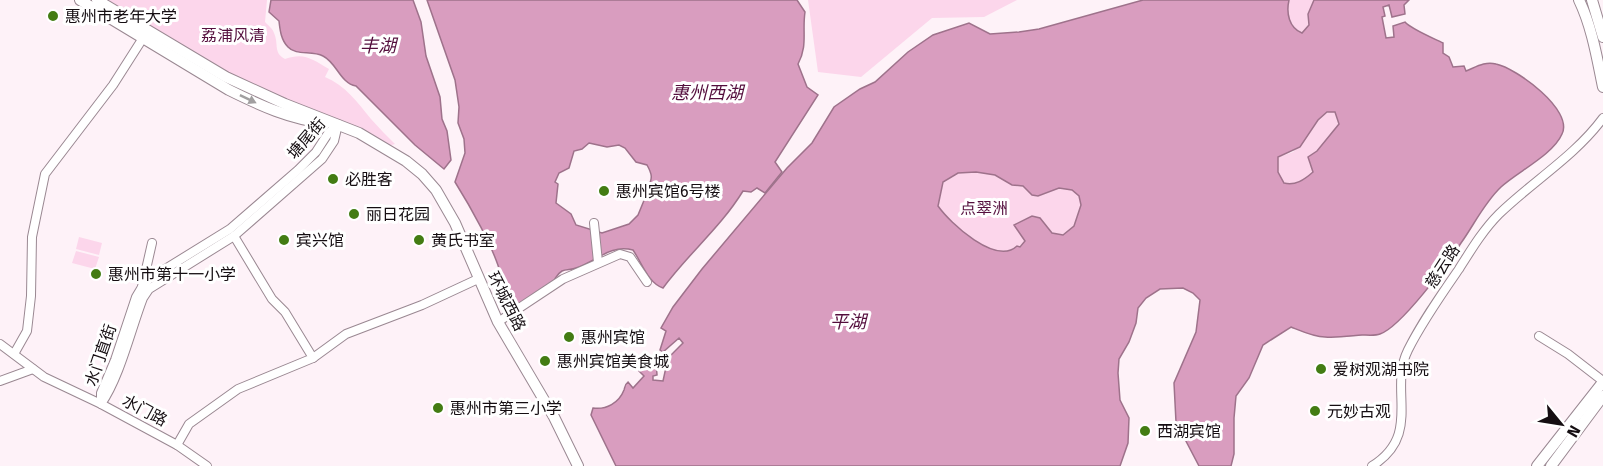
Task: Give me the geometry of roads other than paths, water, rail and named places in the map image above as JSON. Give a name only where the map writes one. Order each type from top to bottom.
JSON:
[{"type":"main road","name":"环城西路","points":[[80,0],[229,90],[255,103],[315,122],[338,124]]},
{"type":"main road","name":"环城西路","points":[[97,0],[226,77],[368,138],[406,160],[422,174],[436,190],[455,224],[498,322],[554,417],[578,466]]},
{"type":"main road","points":[[1579,0],[1593,42],[1603,87]]},
{"type":"main road","points":[[1592,0],[1603,37]]},
{"type":"main road","points":[[1537,466],[1603,381]]},
{"type":"main road","points":[[1551,466],[1603,396]]},
{"type":"street","points":[[14,354],[27,331],[31,296],[32,237],[45,174],[113,85],[143,38]]},
{"type":"street","name":"慈云路","points":[[1372,466],[1390,450],[1397,438],[1402,414],[1402,364],[1407,351],[1445,289],[1479,238],[1498,215],[1589,136],[1603,118]]},
{"type":"street","name":"塘尾街","points":[[143,298],[149,289],[160,281],[234,236],[322,159],[334,141],[338,124]]},
{"type":"street","name":"塘尾街","points":[[142,287],[149,279],[230,229],[298,170],[338,124]]},
{"type":"street","points":[[594,223],[598,262]]},
{"type":"street","points":[[234,236],[272,299],[285,312],[313,358]]},
{"type":"street","name":"水门直街","points":[[101,404],[101,393],[115,360],[136,297],[142,287],[152,243]]},
{"type":"street","points":[[498,322],[563,279],[620,254],[630,257],[647,282]]},
{"type":"street","points":[[177,445],[189,424],[238,389],[313,358],[346,334],[422,305],[478,279]]},
{"type":"street","name":"水门直街","points":[[101,404],[118,368],[143,298]]},
{"type":"street","points":[[1539,336],[1568,354],[1603,381]]},
{"type":"street","name":"水门路","points":[[0,344],[33,369],[177,445],[207,466]]},
{"type":"street","points":[[0,381],[33,369]]},
{"type":"water","name":"丰湖","points":[[271,0],[413,0],[421,22],[426,56],[440,97],[442,119],[447,131],[451,160],[444,169],[415,145],[356,86],[346,81],[328,59],[319,54],[291,50],[282,38],[279,21],[269,12]]},
{"type":"water","name":"惠州西湖","points":[[427,0],[797,0],[805,12],[804,45],[798,64],[807,87],[818,95],[775,162],[782,172],[765,193],[757,188],[751,192],[743,191],[725,217],[663,288],[649,277],[633,250],[617,249],[584,265],[562,271],[553,282],[552,287],[520,304],[507,303],[493,252],[455,182],[465,153],[464,139],[458,123],[459,107],[455,80]],"holes":[[[589,143],[607,147],[619,145],[625,148],[636,162],[647,165],[651,176],[648,187],[652,195],[645,198],[638,215],[629,224],[602,233],[576,225],[571,214],[556,203],[558,184],[555,182],[559,173],[569,168],[574,151],[582,149]]]},
{"type":"water","name":"平湖","points":[[1143,0],[1289,0],[1288,10],[1291,24],[1302,33],[1309,25],[1308,14],[1314,0],[1409,0],[1404,5],[1405,14],[1392,17],[1389,5],[1383,7],[1385,16],[1382,17],[1386,38],[1394,37],[1393,26],[1405,22],[1443,43],[1443,53],[1449,57],[1453,67],[1464,66],[1466,71],[1492,63],[1516,73],[1552,102],[1560,113],[1563,124],[1562,134],[1551,149],[1495,193],[1435,279],[1400,320],[1389,329],[1376,335],[1321,337],[1291,327],[1263,345],[1249,378],[1236,396],[1234,454],[1231,466],[1199,466],[1176,422],[1174,383],[1196,332],[1200,300],[1183,288],[1160,289],[1146,298],[1138,308],[1136,323],[1129,342],[1119,359],[1120,400],[1129,418],[1128,443],[1120,466],[616,466],[591,415],[593,408],[612,405],[622,395],[628,382],[633,388],[644,376],[639,371],[644,355],[656,361],[657,375],[653,376],[653,380],[663,381],[668,358],[683,343],[679,338],[663,352],[660,350],[666,331],[661,328],[673,307],[787,168],[812,143],[834,107],[860,89],[875,82],[908,52],[933,35],[969,23],[990,34],[1039,29]],"holes":[[[1327,112],[1335,112],[1339,124],[1317,151],[1308,157],[1313,172],[1299,182],[1284,183],[1278,172],[1278,157],[1300,147],[1318,120]],[[976,172],[995,175],[1012,185],[1023,186],[1032,195],[1038,196],[1059,188],[1072,190],[1079,196],[1081,205],[1074,226],[1063,235],[1052,233],[1040,218],[1032,216],[1014,225],[1025,241],[1020,247],[1017,246],[1008,251],[997,251],[986,247],[952,222],[938,206],[943,182],[958,173]]]},
{"type":"place","name":"惠州市老年大学","points":[[53,16]]},
{"type":"place","name":"必胜客","points":[[333,179]]},
{"type":"place","name":"惠州宾馆6号楼","points":[[604,191]]},
{"type":"place","name":"丽日花园","points":[[354,214]]},
{"type":"place","name":"宾兴馆","points":[[284,240]]},
{"type":"place","name":"黄氏书室","points":[[419,240]]},
{"type":"place","name":"惠州市第十一小学","points":[[96,274]]},
{"type":"place","name":"惠州宾馆","points":[[569,337]]},
{"type":"place","name":"惠州宾馆美食城","points":[[545,361]]},
{"type":"place","name":"爱树观湖书院","points":[[1321,369]]},
{"type":"place","name":"惠州市第三小学","points":[[438,408]]},
{"type":"place","name":"元妙古观","points":[[1315,411]]},
{"type":"place","name":"西湖宾馆","points":[[1145,431]]},
{"type":"park label","name":"荔浦风清","points":[[233,35]]},
{"type":"park label","name":"点翠洲","points":[[984,208]]}]
